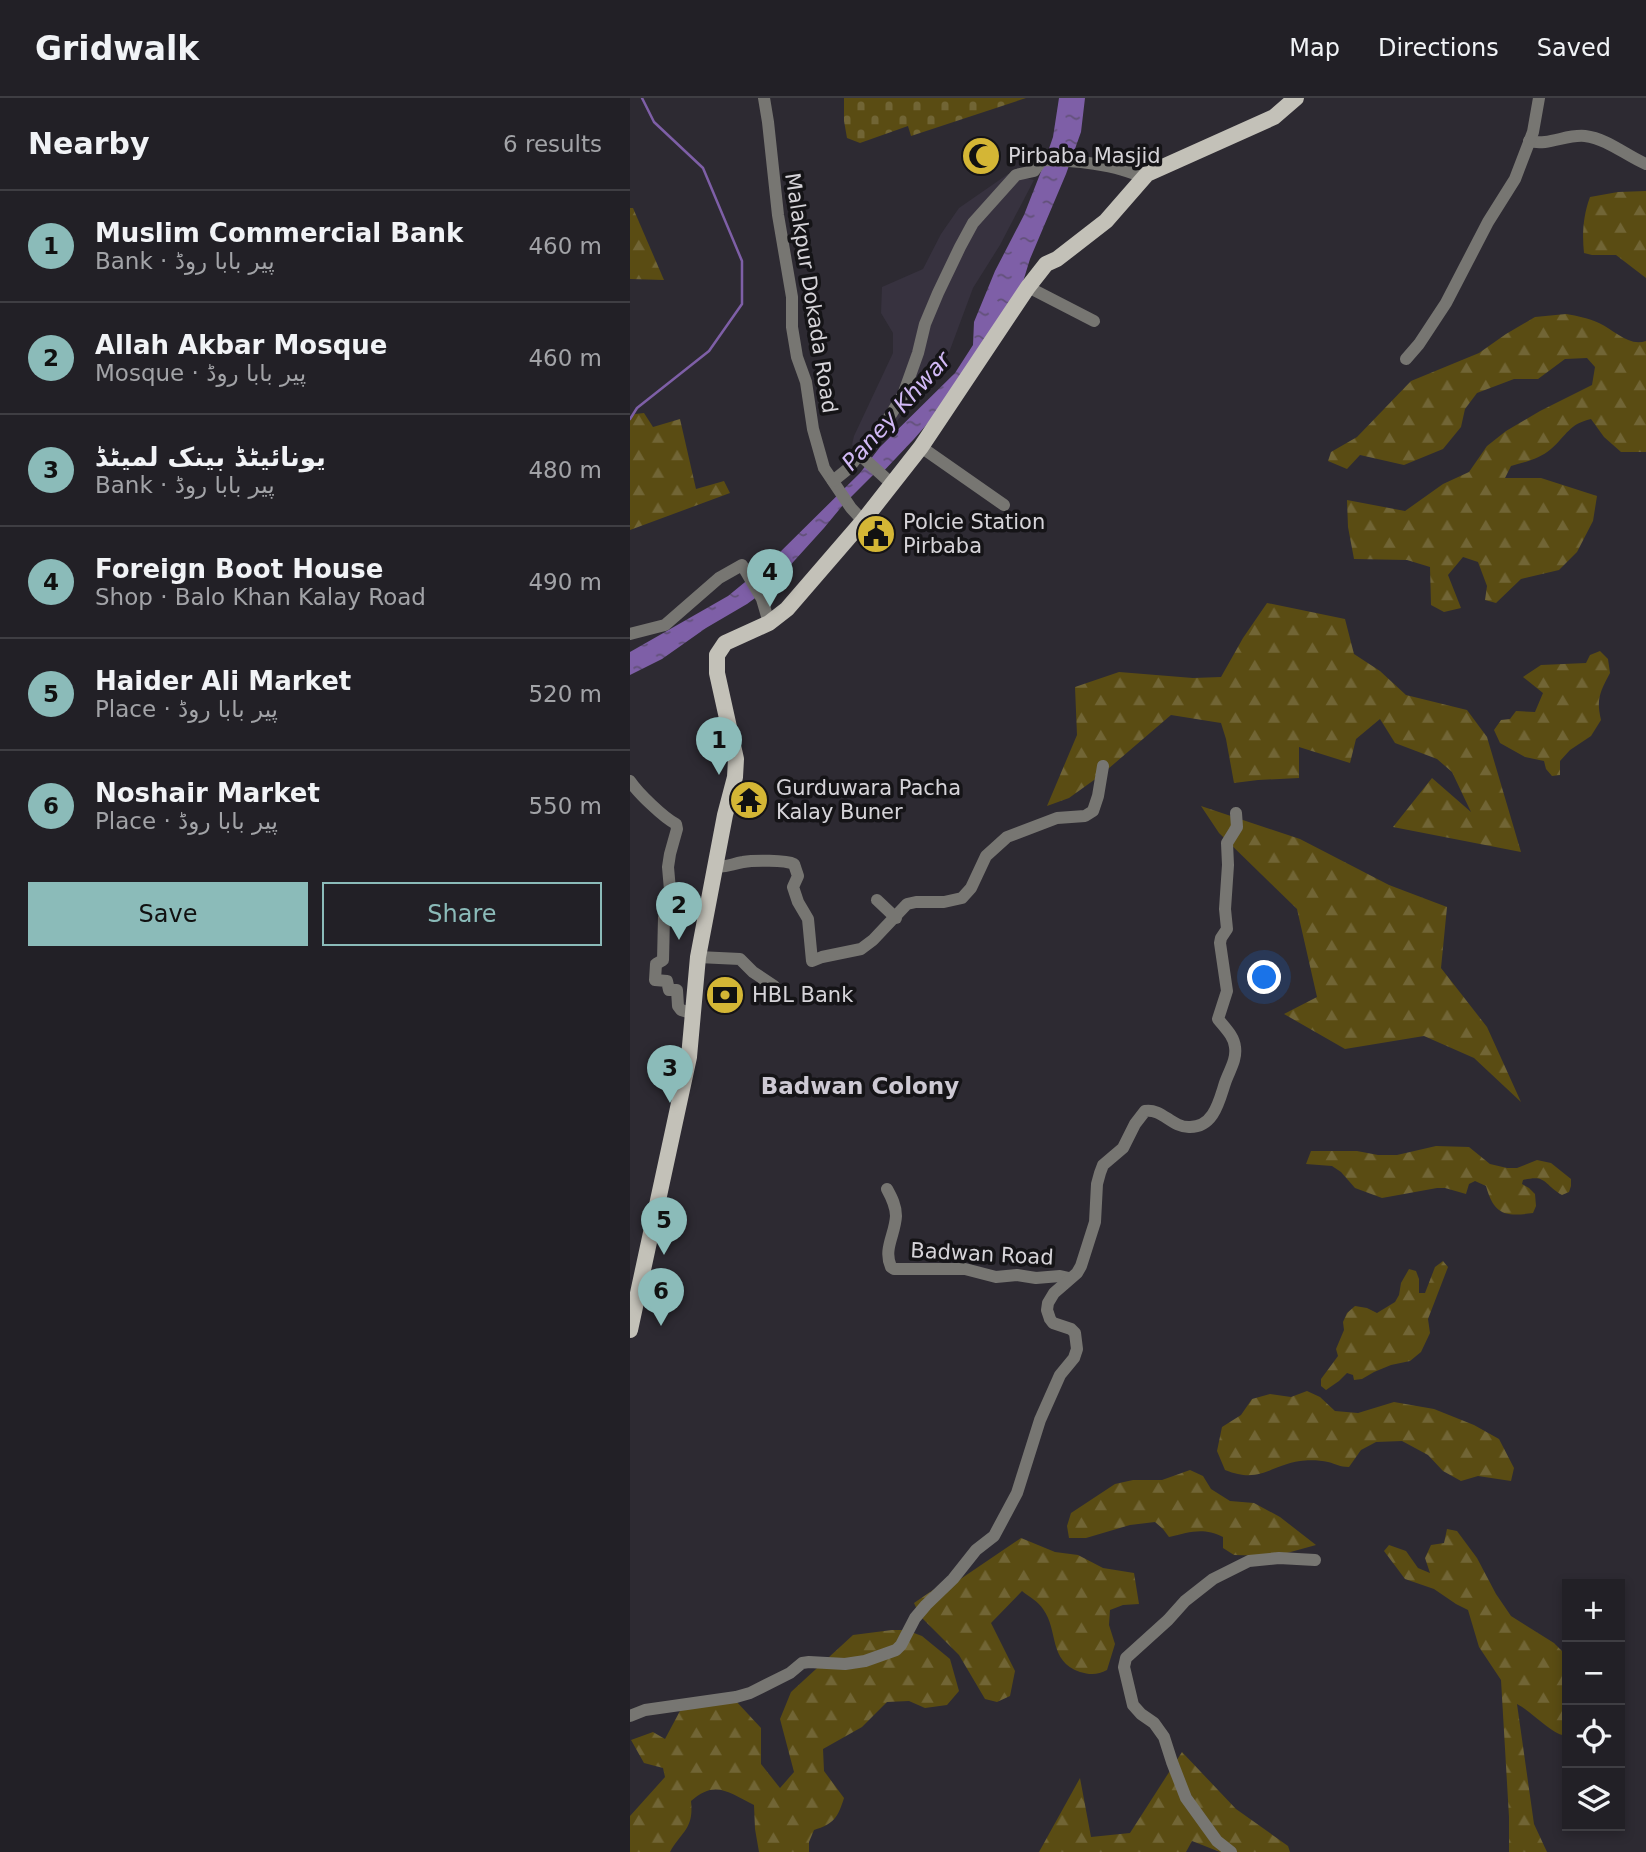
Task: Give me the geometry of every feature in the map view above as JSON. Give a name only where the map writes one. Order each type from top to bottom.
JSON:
[{"type":"main road","points":[[630,1330],[689,1057],[698,957],[725,815],[735,777],[736,759],[717,673],[717,655],[725,643],[769,622],[787,609],[863,521],[921,447],[1046,264],[1106,221],[1147,174],[1275,117],[1296,98]]},
{"type":"street","name":"Malakpur Dokada Road","points":[[764,98],[778,215],[792,297],[792,327],[797,358],[806,382],[818,451],[824,468],[850,508],[863,521]]},
{"type":"street","points":[[1406,359],[1446,303],[1488,222],[1515,179],[1533,132],[1539,98]]},
{"type":"street","points":[[1529,141],[1537,143],[1584,136],[1608,143],[1646,164]]},
{"type":"street","points":[[835,485],[886,424],[903,396],[925,324],[955,256],[973,223],[1016,176],[1034,171],[1042,160],[1126,170],[1143,178]]},
{"type":"street","points":[[1028,287],[1094,321]]},
{"type":"street","points":[[921,447],[1004,505]]},
{"type":"street","points":[[859,454],[892,484]]},
{"type":"street","points":[[630,634],[665,625],[719,578],[742,565],[762,599],[769,622]]},
{"type":"street","points":[[715,867],[729,867],[742,862],[785,861],[794,864],[798,876],[793,887],[808,919],[812,961],[861,949],[896,918],[907,904],[962,898],[971,888],[986,856],[1007,837],[1057,818],[1085,816],[1093,811],[1103,766]]},
{"type":"street","points":[[630,781],[667,819],[676,824],[668,867],[670,890],[664,918],[663,960],[656,964],[655,980],[667,981],[669,990],[677,990],[678,1006],[681,1010],[694,1014]]},
{"type":"street","points":[[630,1716],[645,1710],[750,1693],[790,1673],[802,1663],[845,1664],[884,1656],[901,1645],[915,1618],[926,1605],[953,1579],[976,1550],[994,1536],[1017,1493],[1040,1419],[1060,1375],[1074,1358],[1077,1349],[1075,1333],[1053,1322],[1047,1310],[1054,1293],[1077,1273],[1081,1266],[1095,1222],[1097,1184],[1103,1165],[1123,1148],[1145,1111],[1156,1111],[1177,1125],[1190,1127],[1200,1125],[1208,1119],[1215,1111],[1235,1059],[1233,1039],[1218,1019],[1226,997],[1220,943],[1227,929],[1227,843],[1237,827],[1236,813]]},
{"type":"street","points":[[877,900],[896,918]]},
{"type":"street","points":[[698,957],[740,958],[753,972],[774,986]]},
{"type":"street","name":"Badwan Road","points":[[887,1189],[894,1202],[896,1214],[888,1253],[891,1268],[965,1269],[996,1277],[1060,1276],[1069,1279]]},
{"type":"street","points":[[1231,1852],[1217,1840],[1186,1798],[1164,1737],[1154,1723],[1133,1705],[1124,1667],[1126,1658],[1213,1578],[1249,1560],[1315,1560]]},
{"type":"shaded area","points":[[1008,174],[1034,180],[1000,245],[973,288],[944,366],[867,456],[852,445],[854,436],[893,353],[893,333],[881,313],[882,287],[923,269],[941,234],[959,208]]},
{"type":"green space","points":[[844,98],[1026,98],[911,136],[908,126],[860,143],[847,138]]},
{"type":"green space","points":[[1646,191],[1646,278],[1616,255],[1584,253],[1584,225],[1590,197]]},
{"type":"green space","points":[[630,208],[633,208],[664,280],[630,279]]},
{"type":"green space","points":[[1566,314],[1595,321],[1628,340],[1646,341],[1646,452],[1621,452],[1604,437],[1591,419],[1573,427],[1542,455],[1511,466],[1505,478],[1541,478],[1597,496],[1593,521],[1577,552],[1559,570],[1521,579],[1496,603],[1485,600],[1487,586],[1478,562],[1463,557],[1448,575],[1461,608],[1444,612],[1431,605],[1430,567],[1407,560],[1354,559],[1348,527],[1347,500],[1405,511],[1443,484],[1469,472],[1487,446],[1506,431],[1592,385],[1595,367],[1587,358],[1565,359],[1538,379],[1514,379],[1477,393],[1465,409],[1461,427],[1443,449],[1404,465],[1360,455],[1347,469],[1328,461],[1331,452],[1357,437],[1411,381],[1479,353],[1535,317]]},
{"type":"green space","points":[[644,413],[653,427],[680,419],[696,489],[724,481],[730,493],[630,530],[630,418]]},
{"type":"green space","points":[[1267,603],[1345,619],[1354,654],[1380,671],[1406,695],[1467,710],[1487,737],[1521,852],[1393,827],[1432,778],[1471,812],[1452,772],[1437,759],[1395,743],[1380,719],[1356,739],[1350,763],[1299,747],[1299,778],[1234,783],[1221,723],[1171,715],[1101,775],[1069,798],[1047,806],[1077,735],[1075,687],[1119,672],[1193,678],[1221,677]]},
{"type":"green space","points":[[1600,651],[1608,659],[1610,673],[1600,696],[1601,720],[1591,736],[1570,750],[1560,761],[1560,775],[1552,776],[1544,761],[1525,757],[1500,743],[1494,730],[1501,720],[1510,719],[1516,711],[1535,712],[1543,693],[1523,677],[1541,665],[1586,663],[1590,655]]},
{"type":"green space","points":[[1201,806],[1300,839],[1389,885],[1447,907],[1441,968],[1487,1027],[1521,1102],[1474,1058],[1424,1036],[1345,1049],[1284,1014],[1317,997],[1297,909],[1219,833]]},
{"type":"green space","points":[[1436,1146],[1469,1147],[1490,1164],[1507,1168],[1517,1168],[1537,1160],[1551,1163],[1571,1179],[1571,1186],[1569,1192],[1562,1195],[1541,1179],[1523,1180],[1522,1184],[1535,1194],[1536,1206],[1533,1213],[1515,1215],[1497,1208],[1486,1186],[1475,1181],[1469,1184],[1466,1194],[1437,1188],[1382,1198],[1355,1188],[1332,1166],[1306,1164],[1311,1151],[1357,1151],[1397,1155]]},
{"type":"green space","points":[[1443,1261],[1448,1267],[1428,1319],[1430,1333],[1421,1352],[1410,1361],[1391,1365],[1362,1379],[1354,1380],[1353,1375],[1347,1373],[1326,1390],[1321,1386],[1321,1379],[1338,1356],[1336,1349],[1347,1313],[1355,1306],[1377,1313],[1395,1302],[1409,1269],[1416,1271],[1419,1293],[1425,1293],[1435,1267]]},
{"type":"green space","points":[[1307,1391],[1320,1397],[1335,1411],[1358,1413],[1394,1402],[1434,1409],[1474,1425],[1499,1439],[1514,1468],[1511,1481],[1478,1476],[1461,1481],[1443,1471],[1428,1455],[1402,1441],[1376,1442],[1361,1450],[1349,1467],[1310,1460],[1289,1463],[1256,1475],[1225,1470],[1217,1451],[1222,1427],[1241,1415],[1252,1399],[1270,1394],[1291,1397]]},
{"type":"green space","points":[[1190,1470],[1203,1476],[1211,1489],[1230,1501],[1254,1503],[1280,1517],[1316,1545],[1276,1556],[1234,1555],[1223,1548],[1223,1537],[1216,1534],[1196,1531],[1169,1537],[1155,1522],[1130,1525],[1086,1538],[1069,1538],[1067,1526],[1071,1513],[1115,1484],[1133,1480],[1162,1480]]},
{"type":"green space","points":[[1447,1529],[1457,1531],[1477,1558],[1511,1616],[1562,1651],[1562,1735],[1517,1704],[1534,1824],[1547,1852],[1509,1852],[1501,1680],[1479,1647],[1468,1610],[1434,1589],[1405,1579],[1384,1551],[1389,1545],[1406,1551],[1418,1568],[1430,1573],[1425,1558],[1431,1545],[1444,1543]]},
{"type":"green space","points":[[1021,1538],[1055,1552],[1078,1555],[1103,1568],[1134,1573],[1139,1604],[1123,1605],[1110,1610],[1109,1625],[1115,1644],[1107,1670],[1087,1674],[1063,1661],[1043,1609],[1022,1591],[991,1623],[1015,1671],[1010,1696],[997,1702],[985,1699],[959,1655],[920,1616],[914,1603],[933,1590],[959,1580]]},
{"type":"green space","points":[[906,1630],[922,1636],[950,1659],[959,1691],[947,1705],[925,1708],[909,1701],[887,1702],[862,1727],[823,1749],[824,1771],[844,1798],[834,1819],[814,1830],[809,1842],[809,1852],[759,1852],[754,1805],[715,1789],[700,1794],[691,1801],[689,1824],[670,1852],[630,1852],[630,1816],[665,1777],[663,1768],[644,1763],[631,1740],[653,1732],[665,1739],[681,1709],[735,1700],[761,1728],[761,1764],[780,1788],[794,1772],[780,1719],[791,1692],[853,1635]]},
{"type":"green space","points":[[1182,1752],[1236,1809],[1288,1846],[1290,1852],[1220,1852],[1192,1841],[1186,1852],[1039,1852],[1080,1778],[1091,1837],[1130,1833]]},
{"type":"water","points":[[1059,98],[1085,98],[1081,132],[1022,285],[961,385],[879,476],[874,474],[843,505],[785,571],[779,583],[662,659],[630,675],[630,652],[728,596],[773,559],[955,373],[973,345],[974,322],[995,271],[1024,215],[1042,169],[1053,137]]},
{"type":"waterway","points":[[630,419],[637,408],[709,351],[742,304],[742,261],[703,168],[654,122],[642,98]]},
{"type":"place","name":"Pirbaba Masjid","points":[[981,156]]},
{"type":"place","name":"Polcie Station Pirbaba","points":[[876,534]]},
{"type":"place","name":"Foreign Boot House","points":[[770,607]]},
{"type":"place","name":"Muslim Commercial Bank","points":[[719,775]]},
{"type":"place","name":"Gurduwara Pacha Kalay Buner","points":[[749,800]]},
{"type":"place","name":"Allah Akbar Mosque","points":[[679,940]]},
{"type":"place","name":"HBL Bank","points":[[725,995]]},
{"type":"place","name":"یونائیٹڈ بینک لمیٹڈ","points":[[670,1103]]},
{"type":"place","name":"Haider Ali Market","points":[[664,1255]]},
{"type":"place","name":"Noshair Market","points":[[661,1326]]},
{"type":"district","name":"Badwan Colony","points":[[860,1086]]},
{"type":"water label","name":"Paney Khwar","points":[[896,411]]}]
